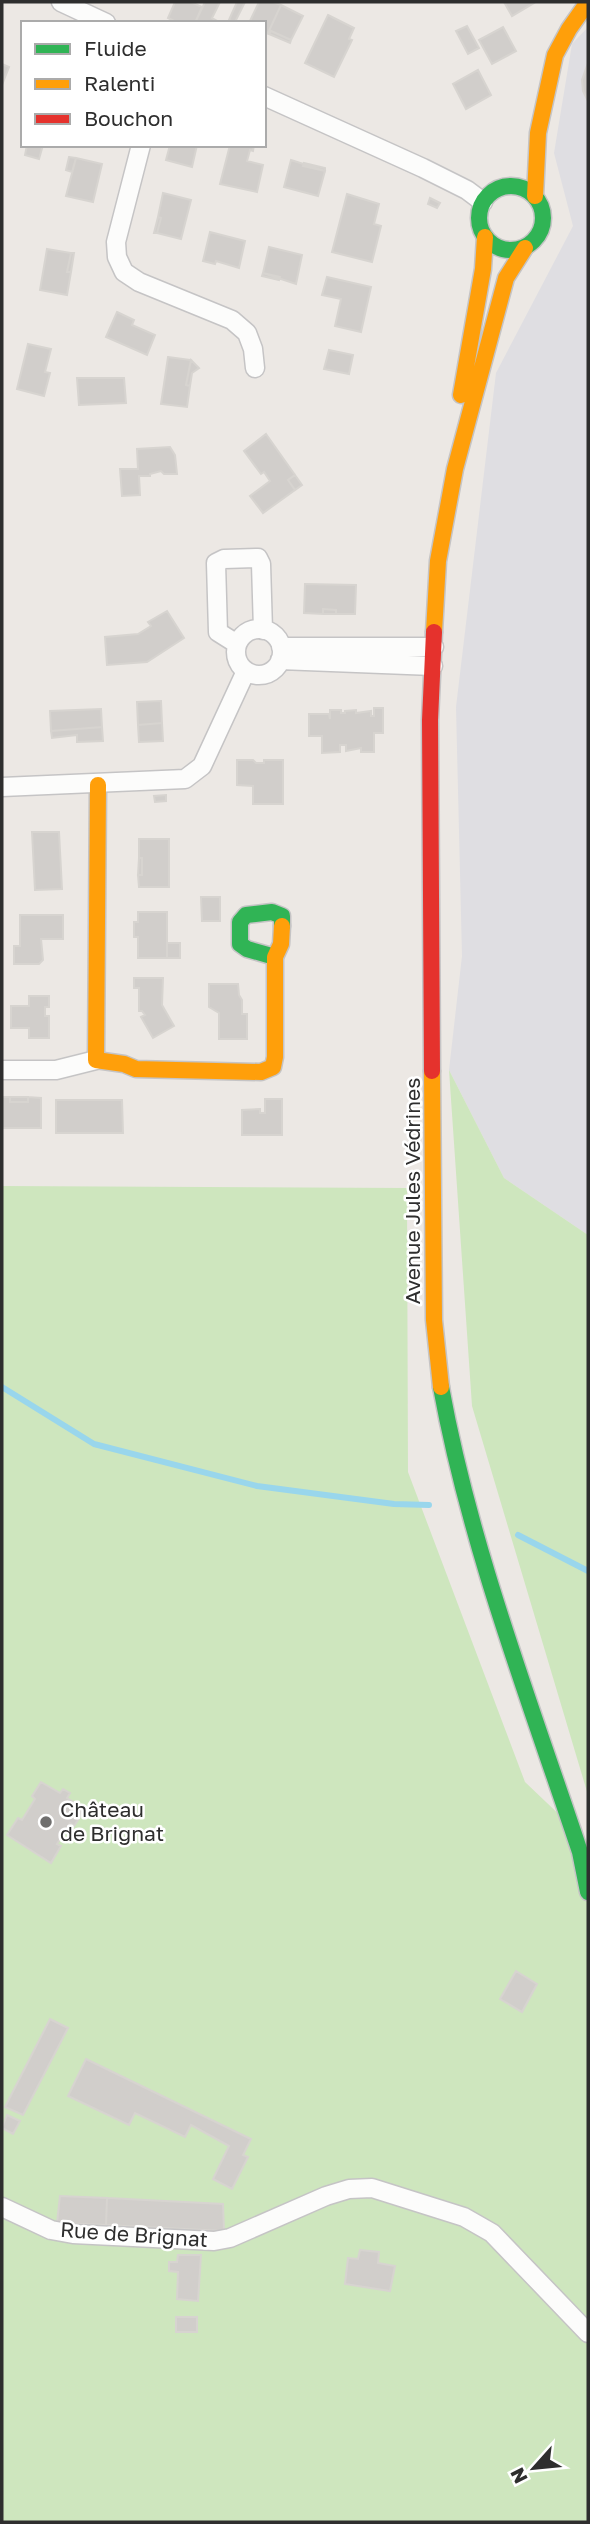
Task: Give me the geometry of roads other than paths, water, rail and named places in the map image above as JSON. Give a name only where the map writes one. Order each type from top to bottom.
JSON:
[{"type":"main road","points":[[538,133],[520,167],[483,202],[479,220],[485,237],[492,245],[503,250],[525,248],[533,242],[543,225],[543,215],[535,197],[538,133],[555,55],[588,2]]},
{"type":"main road","points":[[499,188],[519,187],[535,197]]},
{"type":"main road","name":"Avenue Jules Védrines","points":[[455,469],[458,410],[483,270],[485,237]]},
{"type":"main road","name":"Avenue Jules Védrines","points":[[525,248],[506,278],[455,469],[438,561],[430,720],[435,1320],[441,1388],[456,1464],[475,1534],[580,1852],[588,1892]]},
{"type":"main road","points":[[97,785],[96,1060],[124,1064],[136,1069],[261,1072],[273,1067],[275,957]]},
{"type":"street","points":[[61,2],[102,21]]},
{"type":"street","points":[[266,97],[422,167],[467,190],[483,202]]},
{"type":"street","points":[[140,147],[116,242],[117,257],[124,272],[139,282],[232,320],[247,333],[253,349],[255,368]]},
{"type":"street","points":[[237,644],[218,632],[216,563],[224,559],[258,558],[261,564],[262,629]]},
{"type":"street","points":[[262,629],[276,637],[281,653],[267,674],[260,675],[246,671],[237,659],[237,644],[247,632],[262,629]]},
{"type":"street","points":[[281,653],[434,647]]},
{"type":"street","points":[[281,653],[433,666]]},
{"type":"street","points":[[2,787],[97,785],[185,779],[202,766],[246,671]]},
{"type":"street","points":[[2,1070],[56,1070],[96,1060]]},
{"type":"street","name":"Rue de Brignat","points":[[2,2207],[51,2230],[73,2234],[214,2241],[230,2238],[326,2196],[349,2189],[372,2188],[464,2217],[492,2233],[588,2333]]},
{"type":"waterway","points":[[2,1387],[94,1444],[257,1486],[394,1504],[429,1505]]},
{"type":"waterway","points":[[518,1535],[588,1571]]},
{"type":"place","name":"Château de Brignat","points":[[46,1822]]}]
